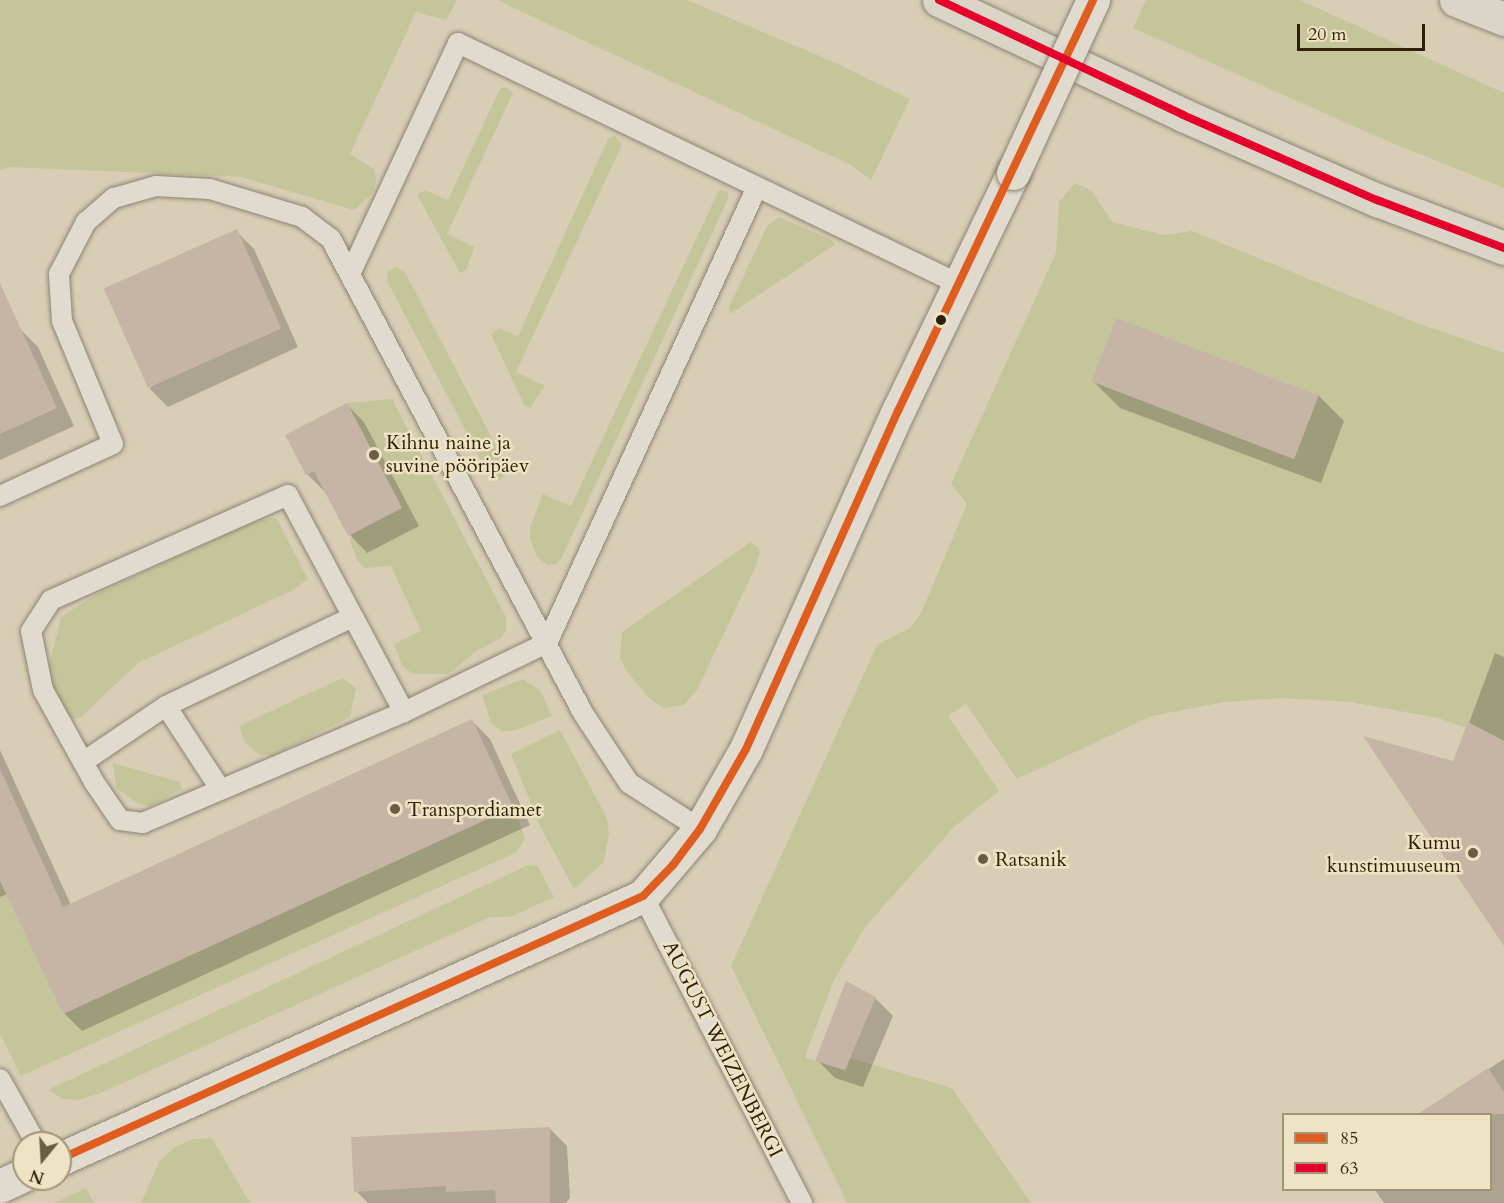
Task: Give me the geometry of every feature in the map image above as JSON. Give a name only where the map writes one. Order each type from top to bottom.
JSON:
[{"type":"main road","points":[[939,0],[1204,125],[1377,200],[1504,248]]},
{"type":"main road","points":[[1456,0],[1504,19]]},
{"type":"street","points":[[72,1153],[643,896],[700,829],[746,749],[959,284],[1093,0]]},
{"type":"lane","points":[[350,274],[458,43],[959,284]]},
{"type":"lane","points":[[0,496],[113,444],[62,321],[59,274],[86,222],[114,198],[156,186],[210,189],[257,201],[302,217],[331,239],[547,643],[582,713],[629,783],[700,829]]},
{"type":"lane","points":[[404,712],[288,495],[51,600],[32,631],[43,690],[83,762],[120,820],[143,824],[404,712],[547,643],[757,187]]},
{"type":"lane","points":[[83,762],[166,705],[353,617]]},
{"type":"lane","points":[[166,705],[222,790]]},
{"type":"lane","name":"AUGUST WEIZENBERGI","points":[[643,896],[802,1203]]},
{"type":"lane","points":[[0,1079],[29,1131]]},
{"type":"green space","points":[[0,0],[457,0],[446,20],[416,12],[350,154],[375,170],[376,183],[371,195],[354,210],[241,177],[8,167],[0,171]]},
{"type":"green space","points":[[497,0],[687,0],[836,63],[910,99],[871,180],[851,165]]},
{"type":"green space","points":[[1146,0],[1300,0],[1504,93],[1504,188],[1385,140],[1133,28]]},
{"type":"green space","points":[[506,87],[513,93],[447,234],[474,247],[467,269],[460,273],[417,195],[425,190],[448,200],[500,89]]},
{"type":"green space","points":[[615,136],[622,145],[516,372],[545,386],[530,408],[524,405],[491,334],[500,328],[518,336],[608,139]]},
{"type":"green space","points":[[1075,183],[1092,191],[1112,222],[1164,235],[1192,231],[1417,323],[1504,353],[1504,741],[1438,718],[1350,702],[1282,698],[1224,702],[1152,716],[1017,779],[966,704],[948,716],[999,791],[954,827],[865,927],[833,982],[805,1057],[846,1071],[850,1058],[952,1088],[1031,1203],[847,1203],[731,966],[877,645],[910,628],[921,613],[967,504],[951,484],[1056,253],[1059,202]]},
{"type":"green space","points":[[719,190],[728,192],[728,199],[562,557],[557,564],[548,565],[537,557],[530,539],[530,527],[543,494],[571,506]]},
{"type":"green space","points":[[779,217],[832,240],[834,245],[730,314],[729,307],[767,226]]},
{"type":"green space","points":[[396,267],[405,272],[506,465],[506,474],[499,480],[490,477],[387,281],[388,271]]},
{"type":"green space","points":[[392,399],[506,617],[506,631],[501,638],[476,651],[449,674],[413,674],[402,666],[394,644],[421,631],[391,566],[365,568],[358,562],[350,542],[351,535],[402,507],[347,403]]},
{"type":"green space","points":[[271,518],[277,519],[308,579],[295,589],[138,663],[81,717],[74,719],[63,714],[53,695],[49,666],[61,617],[93,596],[248,524]]},
{"type":"green space","points":[[751,542],[760,549],[757,564],[697,690],[684,705],[664,708],[651,700],[628,673],[620,659],[622,632]]},
{"type":"green space","points":[[342,678],[356,688],[350,717],[272,756],[258,754],[245,742],[239,726]]},
{"type":"green space","points":[[523,679],[540,690],[552,716],[513,731],[501,731],[491,723],[482,695]]},
{"type":"green space","points":[[560,730],[607,818],[609,834],[604,862],[574,889],[540,826],[511,754]]},
{"type":"green space","points":[[113,763],[180,782],[182,789],[150,806],[137,803],[116,788]]},
{"type":"green space","points":[[513,807],[525,838],[517,852],[21,1076],[0,1034],[0,871],[63,1014]]},
{"type":"green space","points":[[537,865],[554,897],[510,917],[490,917],[103,1092],[79,1100],[62,1099],[48,1090],[526,866]]},
{"type":"green space","points":[[212,1138],[250,1203],[141,1203],[159,1162],[175,1147],[194,1139]]},
{"type":"green space","points":[[86,1188],[94,1203],[54,1203]]},
{"type":"building","points":[[237,229],[281,329],[148,388],[104,288]]},
{"type":"building","points":[[0,283],[57,408],[0,434]]},
{"type":"building","points":[[1116,318],[1319,396],[1294,459],[1092,381]]},
{"type":"building","points":[[347,403],[402,508],[348,536],[314,471],[306,475],[285,435]]},
{"type":"building","points":[[472,719],[513,807],[63,1014],[0,881],[0,769],[63,907]]},
{"type":"building","name":"Kumu kunstimuuseum","points":[[1468,722],[1504,741],[1504,946],[1363,736],[1453,761]]},
{"type":"building","points":[[846,981],[876,997],[845,1070],[815,1061]]},
{"type":"building","points":[[1488,1068],[1504,1092],[1504,1114],[1420,1113]]},
{"type":"building","points":[[550,1127],[550,1203],[496,1203],[495,1190],[446,1192],[446,1186],[354,1192],[351,1137]]},
{"type":"transit line","name":"63","points":[[939,0],[1183,115],[1377,200],[1504,248]]},
{"type":"transit line","name":"85","points":[[72,1154],[643,896],[673,865],[700,829],[746,749],[898,411],[1093,0]]},
{"type":"place","name":"Kihnu naine ja suvine pööripäev","points":[[374,455]]},
{"type":"place","name":"Transpordiamet","points":[[395,809]]},
{"type":"place","name":"Kumu kunstimuuseum","points":[[1473,853]]},
{"type":"place","name":"Ratsanik","points":[[983,859]]}]
